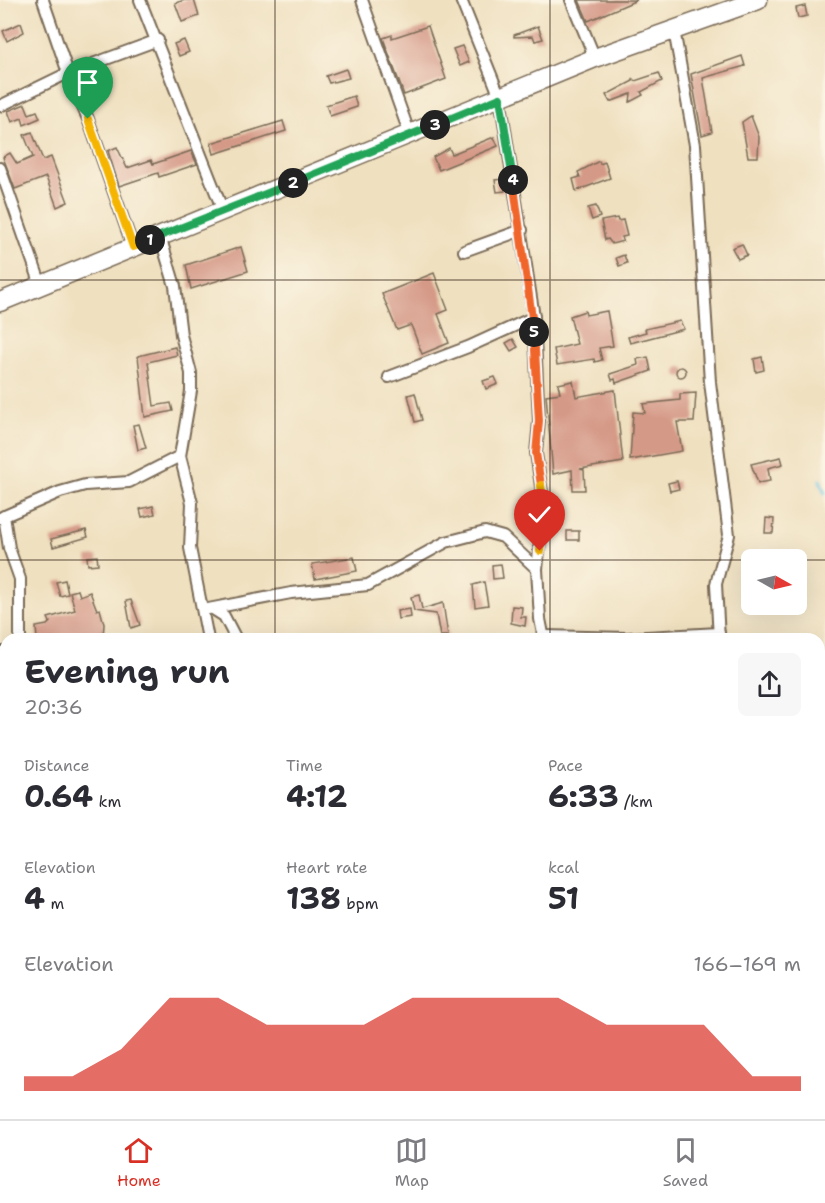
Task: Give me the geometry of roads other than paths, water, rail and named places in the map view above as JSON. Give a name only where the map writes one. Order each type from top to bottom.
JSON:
[{"type":"main road","points":[[0,302],[595,58],[760,0]]},
{"type":"street","points":[[43,0],[133,247]]},
{"type":"street","points":[[140,0],[158,40],[223,211]]},
{"type":"street","points":[[363,0],[410,135]]},
{"type":"street","points":[[461,0],[500,98],[534,317],[539,421],[536,453],[544,506],[537,569],[543,633]]},
{"type":"street","points":[[571,0],[595,58]]},
{"type":"street","points":[[674,30],[695,145],[710,382],[729,536],[716,584],[719,633]]},
{"type":"street","points":[[0,106],[68,73],[158,40]]},
{"type":"street","points":[[0,168],[41,285]]},
{"type":"street","points":[[464,251],[522,230]]},
{"type":"street","points":[[160,236],[175,286],[181,335],[190,373],[191,391],[180,456],[192,503],[190,548],[208,609],[208,633]]},
{"type":"street","points":[[389,377],[468,347],[534,317]]},
{"type":"street","points":[[20,633],[20,579],[9,548],[2,517],[60,492],[86,485],[129,482],[180,456]]},
{"type":"street","points":[[208,609],[291,593],[368,585],[446,542],[485,532],[503,537],[537,569]]},
{"type":"street","points":[[208,609],[224,616],[233,633]]},
{"type":"waterway","points":[[820,480],[825,494]]}]
